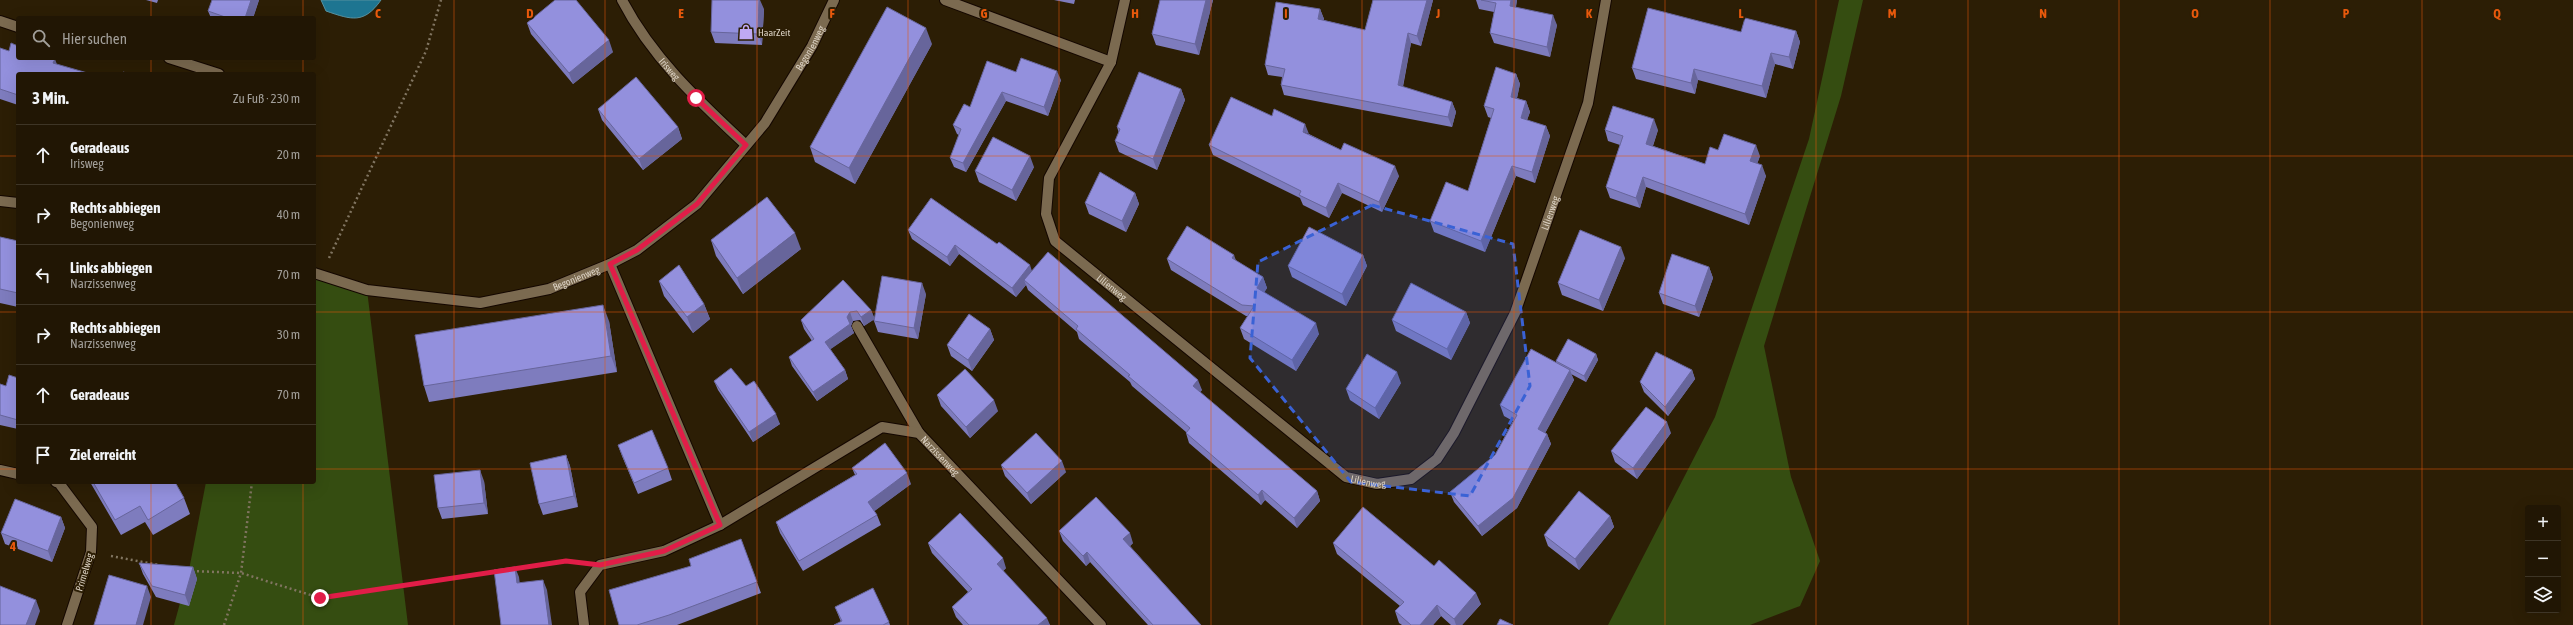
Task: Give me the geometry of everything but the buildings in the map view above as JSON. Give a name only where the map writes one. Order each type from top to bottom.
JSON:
[{"type":"street","name":"Irisweg","points":[[622,0],[653,50],[696,98],[746,145]]},
{"type":"street","name":"Begonienweg","points":[[317,274],[367,290],[480,303],[549,289],[610,264],[637,250],[697,204],[765,123],[812,46],[834,0]]},
{"type":"street","points":[[945,0],[1111,62]]},
{"type":"street","name":"Lilienweg","points":[[1126,0],[1111,62],[1049,178],[1046,214],[1055,241],[1346,477],[1377,484],[1411,478],[1437,459],[1454,434],[1515,312],[1588,103],[1606,0]]},
{"type":"street","points":[[0,21],[16,26]]},
{"type":"street","points":[[175,60],[213,72]]},
{"type":"street","points":[[0,201],[16,203]]},
{"type":"street","points":[[610,264],[720,525]]},
{"type":"street","points":[[857,326],[919,433]]},
{"type":"street","name":"Narzissenweg","points":[[600,565],[664,551],[720,525],[882,427],[919,433],[1101,625]]},
{"type":"street","points":[[0,470],[16,474]]},
{"type":"street","name":"Primelweg","points":[[60,484],[92,527],[91,552],[67,625]]},
{"type":"street","points":[[584,625],[580,592],[600,565]]},
{"type":"path","points":[[317,274],[426,51],[441,0]]},
{"type":"path","points":[[224,625],[241,573],[252,484]]},
{"type":"path","points":[[91,552],[166,566]]},
{"type":"path","points":[[512,569],[566,561],[600,565]]},
{"type":"path","points":[[189,570],[241,573],[320,598],[505,570]]},
{"type":"highlighted area","points":[[1372,205],[1513,244],[1530,386],[1470,496],[1351,482],[1250,358],[1258,262]]},
{"type":"green space","points":[[1839,0],[1863,0],[1841,96],[1764,346],[1791,477],[1820,561],[1800,606],[1750,625],[1608,625],[1715,417],[1809,139]]},
{"type":"green space","points":[[316,274],[367,290],[408,625],[174,625],[189,570],[206,484],[316,484]]},
{"type":"water","points":[[321,0],[381,0],[369,13],[357,18],[350,18],[326,11]]},
{"type":"place","name":"HaarZeit","points":[[746,32]]},
{"type":"route","points":[[320,598],[566,561],[600,565],[664,551],[720,525],[610,264],[637,250],[697,204],[746,145],[696,98]]}]
